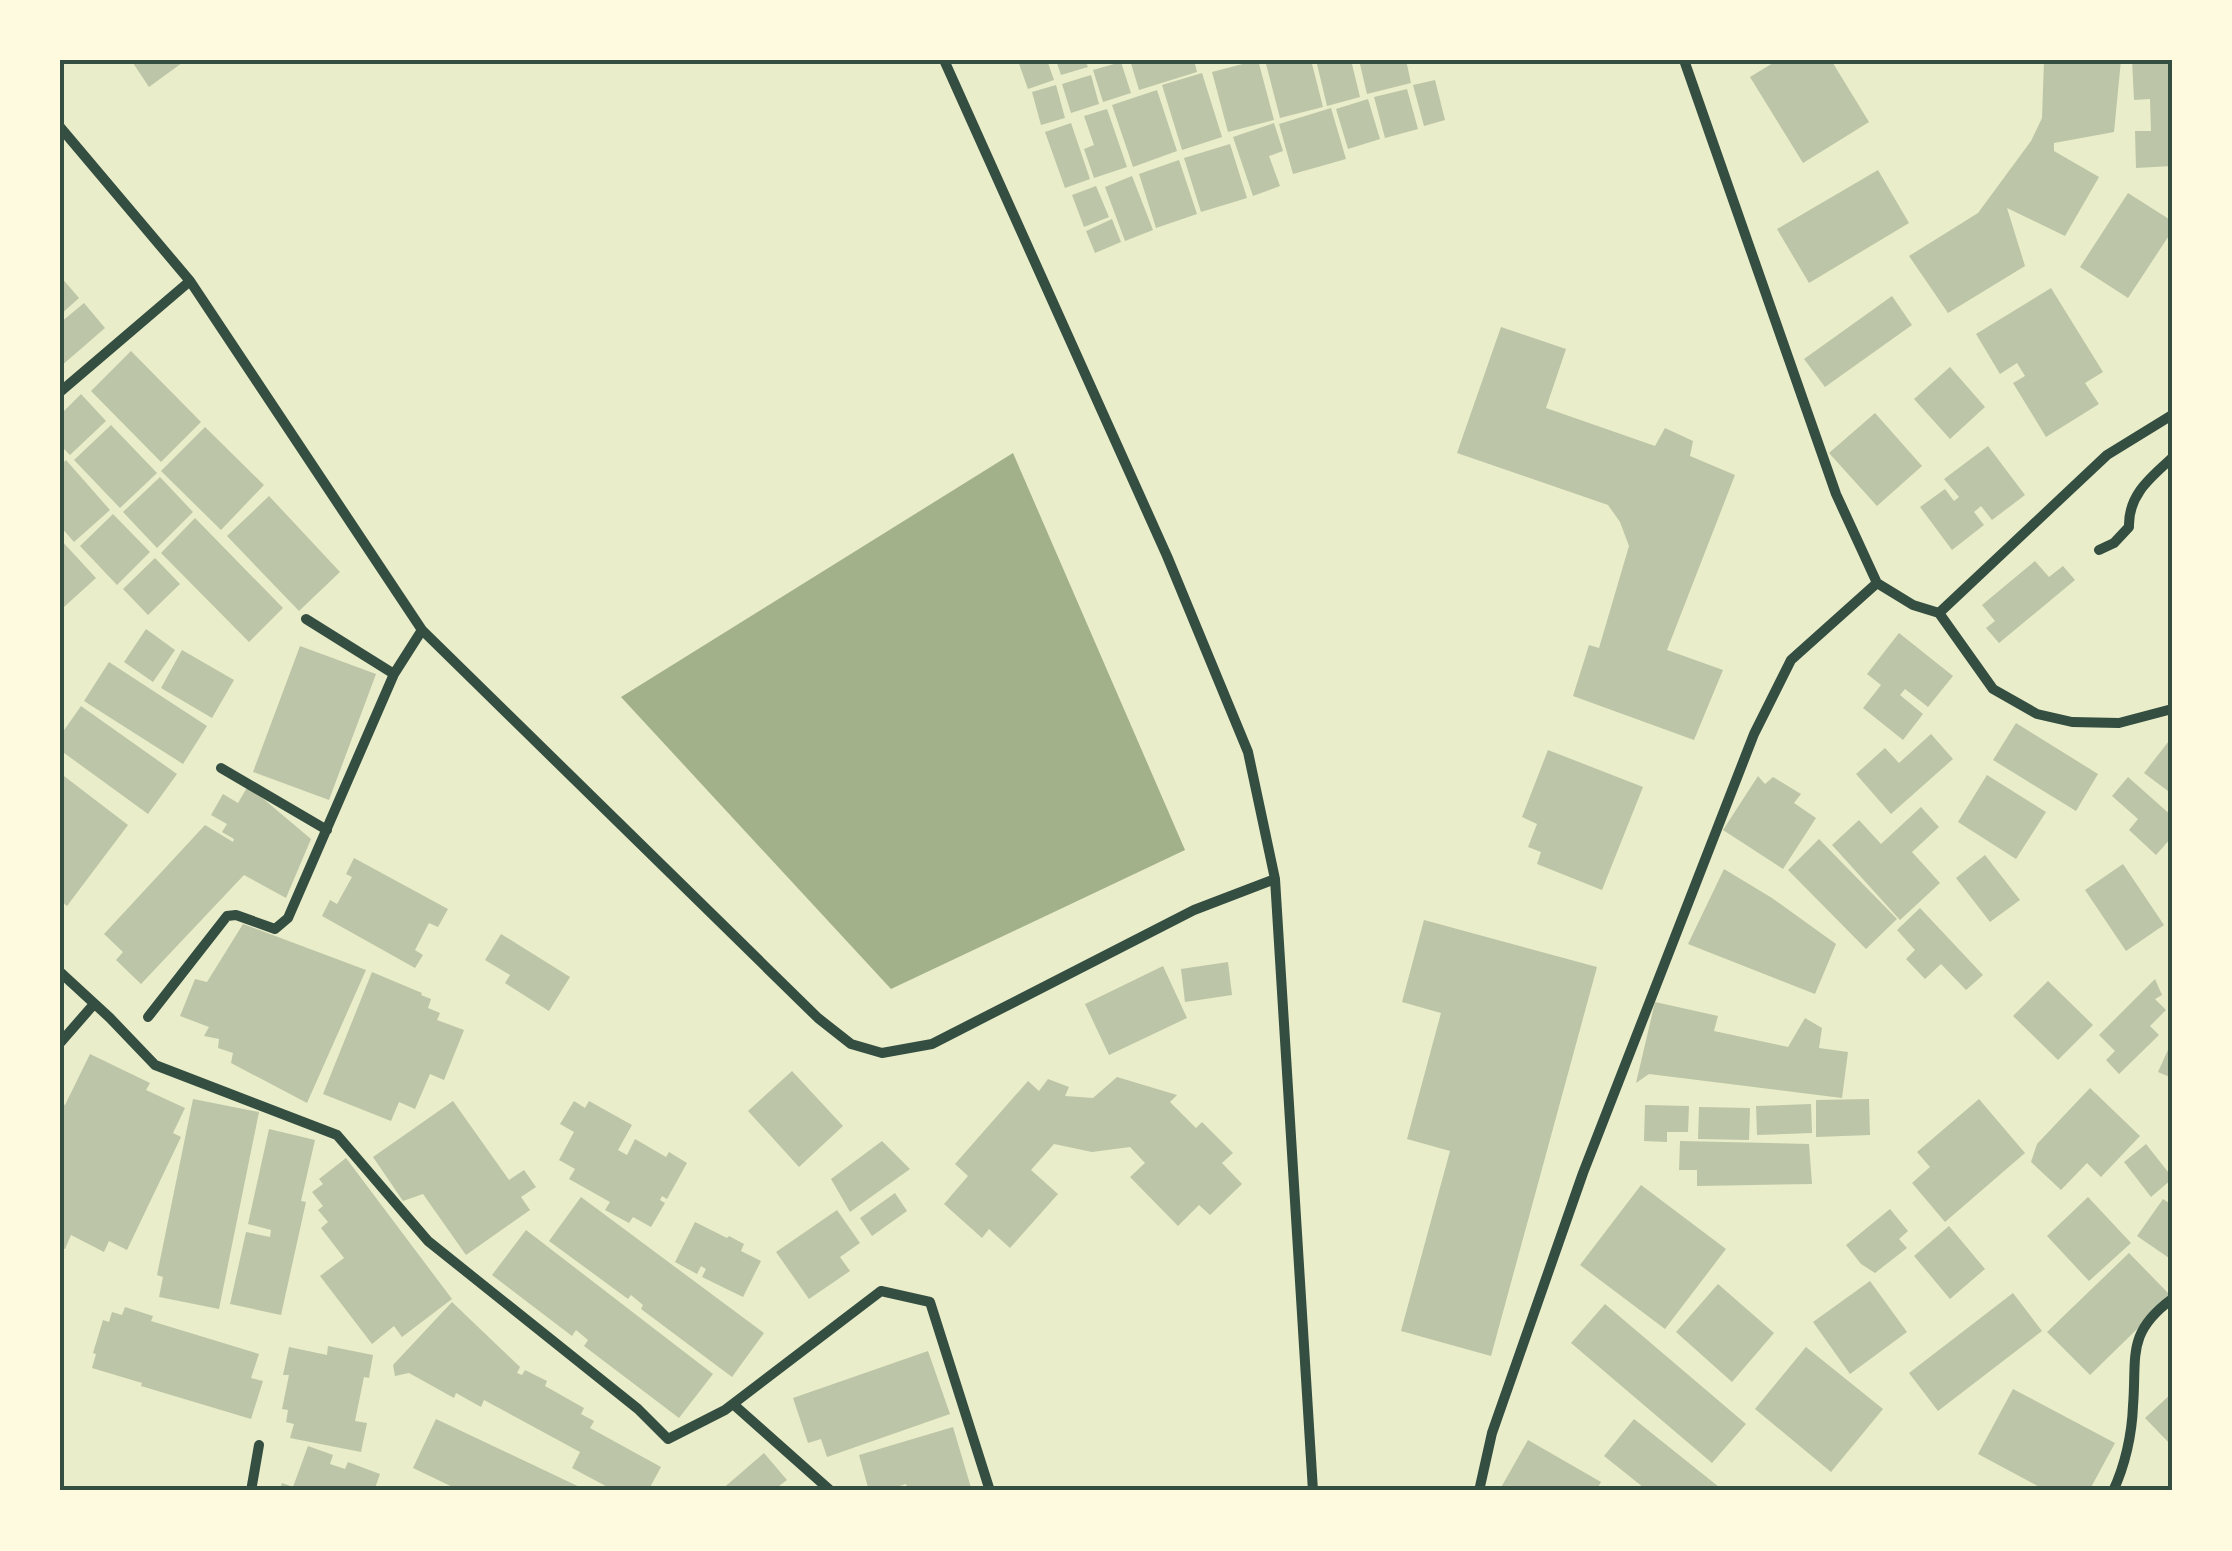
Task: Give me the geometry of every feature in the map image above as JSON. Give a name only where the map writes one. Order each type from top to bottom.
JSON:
[{"type":"street","points":[[944,60],[1167,556],[1248,752],[1276,879],[1313,1491]]},
{"type":"street","points":[[1684,60],[1836,494],[1877,583],[1913,606],[1938,613],[1993,689],[2037,714],[2072,722],[2119,723],[2172,710]]},
{"type":"street","points":[[60,127],[190,280],[422,630],[818,1018],[851,1044],[882,1053],[932,1044],[1194,910],[1276,879]]},
{"type":"street","points":[[60,392],[190,280]]},
{"type":"street","points":[[1938,613],[2106,455],[2172,414]]},
{"type":"street","points":[[2099,550],[2114,544],[2129,527],[2128,514],[2135,496],[2172,458]]},
{"type":"street","points":[[1479,1491],[1492,1433],[1583,1173],[1754,734],[1791,660],[1877,583]]},
{"type":"street","points":[[306,619],[394,674]]},
{"type":"street","points":[[148,1017],[227,916],[236,914],[275,928],[282,924],[296,903],[394,674],[422,630]]},
{"type":"street","points":[[221,768],[327,830]]},
{"type":"street","points":[[60,972],[155,1065],[337,1135],[428,1241],[638,1408],[668,1439],[734,1404],[881,1291],[930,1302],[990,1491]]},
{"type":"street","points":[[60,1043],[94,1004]]},
{"type":"street","points":[[2113,1491],[2122,1473],[2134,1408],[2134,1352],[2139,1334],[2172,1299]]},
{"type":"street","points":[[734,1404],[831,1491]]},
{"type":"street","points":[[251,1491],[258,1445]]},
{"type":"shaded area","points":[[1013,453],[1185,850],[891,989],[621,697]]},
{"type":"building","points":[[131,60],[186,60],[149,87]]},
{"type":"building","points":[[1047,60],[1054,80],[1028,89],[1018,61]]},
{"type":"building","points":[[1056,60],[1085,60],[1088,67],[1061,75]]},
{"type":"building","points":[[1130,60],[1194,60],[1197,72],[1139,90]]},
{"type":"building","points":[[1258,60],[1274,120],[1228,132],[1212,72]]},
{"type":"building","points":[[1265,60],[1311,60],[1323,107],[1280,118]]},
{"type":"building","points":[[1316,60],[1351,60],[1360,97],[1327,106]]},
{"type":"building","points":[[1359,60],[1406,60],[1411,83],[1367,94]]},
{"type":"building","points":[[1778,60],[1831,60],[1869,122],[1803,163],[1750,77]]},
{"type":"building","points":[[2044,60],[2121,60],[2114,132],[2054,143],[2054,151],[2099,177],[2065,236],[2007,208],[2025,266],[1948,313],[1909,256],[1978,213],[2031,141],[2042,118]]},
{"type":"building","points":[[2132,60],[2172,60],[2172,166],[2136,168],[2135,131],[2151,131],[2150,99],[2134,100]]},
{"type":"building","points":[[1121,62],[1131,93],[1103,102],[1093,70]]},
{"type":"building","points":[[1202,73],[1222,137],[1182,150],[1162,85]]},
{"type":"building","points":[[1091,75],[1099,104],[1071,113],[1062,84]]},
{"type":"building","points":[[1435,80],[1445,120],[1424,126],[1413,85]]},
{"type":"building","points":[[1056,85],[1065,118],[1041,125],[1032,92]]},
{"type":"building","points":[[1407,89],[1418,129],[1385,138],[1374,97]]},
{"type":"building","points":[[1157,90],[1177,151],[1133,167],[1112,105]]},
{"type":"building","points":[[1368,99],[1380,139],[1348,149],[1336,109]]},
{"type":"building","points":[[1331,108],[1346,159],[1293,174],[1279,124]]},
{"type":"building","points":[[1107,109],[1127,167],[1094,178],[1084,149],[1094,145],[1084,116]]},
{"type":"building","points":[[1071,123],[1090,179],[1065,188],[1045,132]]},
{"type":"building","points":[[1274,123],[1283,151],[1269,156],[1280,186],[1253,196],[1233,137]]},
{"type":"building","points":[[1230,144],[1247,198],[1201,212],[1184,158]]},
{"type":"building","points":[[1179,160],[1197,214],[1156,228],[1139,174]]},
{"type":"building","points":[[1878,170],[1909,223],[1809,283],[1777,229]]},
{"type":"building","points":[[1132,176],[1153,230],[1125,241],[1105,187]]},
{"type":"building","points":[[1096,186],[1109,217],[1084,227],[1072,195]]},
{"type":"building","points":[[2128,193],[2172,221],[2172,231],[2128,298],[2080,267]]},
{"type":"building","points":[[1112,219],[1121,242],[1095,253],[1086,231]]},
{"type":"building","points":[[60,276],[79,298],[60,315]]},
{"type":"building","points":[[2051,288],[2103,372],[2085,383],[2099,404],[2046,437],[2013,383],[2025,376],[2017,363],[2000,374],[1976,334]]},
{"type":"building","points":[[1892,296],[1912,325],[1825,387],[1804,359]]},
{"type":"building","points":[[84,303],[105,328],[60,367],[60,323]]},
{"type":"building","points":[[1501,327],[1566,349],[1546,408],[1655,446],[1665,428],[1693,441],[1690,456],[1735,475],[1667,650],[1723,670],[1694,740],[1573,696],[1589,645],[1599,648],[1629,546],[1608,505],[1457,453]]},
{"type":"building","points":[[131,351],[201,422],[161,462],[91,391]]},
{"type":"building","points":[[1950,367],[1985,407],[1950,439],[1914,399]]},
{"type":"building","points":[[81,394],[106,421],[70,455],[60,445],[60,415]]},
{"type":"building","points":[[1875,413],[1922,466],[1877,506],[1829,453]]},
{"type":"building","points":[[111,425],[157,473],[120,508],[74,460]]},
{"type":"building","points":[[205,427],[264,485],[221,530],[161,471]]},
{"type":"building","points":[[1988,446],[2025,495],[1992,520],[1981,506],[1974,512],[1984,525],[1952,550],[1920,507],[1945,489],[1954,501],[1959,497],[1944,479]]},
{"type":"building","points":[[66,460],[110,510],[74,542],[60,526],[60,466]]},
{"type":"building","points":[[160,477],[193,512],[157,548],[123,512]]},
{"type":"building","points":[[269,496],[340,572],[299,611],[227,536]]},
{"type":"building","points":[[113,514],[150,552],[117,585],[80,546]]},
{"type":"building","points":[[195,518],[283,608],[249,642],[161,553]]},
{"type":"building","points":[[60,539],[96,578],[64,607],[60,603]]},
{"type":"building","points":[[155,558],[180,584],[148,615],[123,589]]},
{"type":"building","points":[[2035,561],[2049,577],[2063,566],[2075,580],[1999,643],[1986,628],[1995,621],[1982,605]]},
{"type":"building","points":[[146,629],[175,650],[153,682],[124,662]]},
{"type":"building","points":[[1899,633],[1953,676],[1928,707],[1905,689],[1900,695],[1923,714],[1903,740],[1863,708],[1881,685],[1867,674]]},
{"type":"building","points":[[300,646],[376,674],[329,800],[253,772]]},
{"type":"building","points":[[182,650],[234,680],[212,718],[161,688]]},
{"type":"building","points":[[109,662],[207,726],[183,764],[84,701]]},
{"type":"building","points":[[81,706],[177,774],[148,814],[60,750],[60,736]]},
{"type":"building","points":[[2016,723],[2098,774],[2076,811],[1993,760]]},
{"type":"building","points":[[1931,734],[1953,759],[1891,814],[1856,774],[1885,748],[1899,763]]},
{"type":"building","points":[[2172,737],[2172,794],[2144,773]]},
{"type":"building","points":[[1548,750],[1643,787],[1602,890],[1537,864],[1541,852],[1528,847],[1537,824],[1522,817]]},
{"type":"building","points":[[60,773],[128,825],[67,906],[60,900]]},
{"type":"building","points":[[1987,775],[2046,812],[2016,859],[1958,822]]},
{"type":"building","points":[[1758,776],[1765,784],[1773,777],[1801,794],[1794,803],[1816,818],[1783,869],[1723,830]]},
{"type":"building","points":[[2128,777],[2172,816],[2172,837],[2156,855],[2129,830],[2138,819],[2112,796]]},
{"type":"building","points":[[248,786],[311,839],[286,898],[244,875],[141,984],[116,960],[123,952],[104,934],[205,825],[233,842],[222,832],[227,824],[211,815],[223,794],[238,803]]},
{"type":"building","points":[[1921,807],[1939,827],[1912,852],[1940,883],[1900,920],[1832,845],[1859,820],[1881,844]]},
{"type":"building","points":[[1819,839],[1897,919],[1866,949],[1788,870]]},
{"type":"building","points":[[1985,855],[2020,900],[1990,922],[1956,878]]},
{"type":"building","points":[[354,858],[448,909],[438,927],[429,923],[415,950],[423,955],[415,968],[322,916],[330,900],[337,904],[352,877],[346,874]]},
{"type":"building","points":[[2123,864],[2164,925],[2126,951],[2085,890]]},
{"type":"building","points":[[1724,869],[1836,944],[1815,994],[1688,944]]},
{"type":"building","points":[[1920,908],[1983,975],[1966,990],[1941,964],[1925,979],[1906,959],[1915,950],[1897,930]]},
{"type":"building","points":[[1424,920],[1597,967],[1491,1356],[1401,1331],[1450,1151],[1407,1139],[1441,1013],[1402,1002]]},
{"type":"building","points":[[243,924],[366,970],[307,1103],[231,1063],[233,1053],[218,1048],[219,1039],[204,1036],[209,1027],[180,1016],[195,979],[207,982]]},
{"type":"building","points":[[501,934],[570,977],[549,1011],[505,983],[510,975],[485,960]]},
{"type":"building","points":[[1228,962],[1232,995],[1185,1002],[1181,969]]},
{"type":"building","points":[[1163,966],[1187,1018],[1109,1055],[1085,1004]]},
{"type":"building","points":[[372,972],[422,993],[431,999],[428,1008],[440,1013],[437,1020],[464,1030],[444,1080],[430,1074],[415,1109],[399,1102],[391,1121],[323,1094]]},
{"type":"building","points":[[2155,979],[2162,995],[2155,999],[2166,1010],[2150,1026],[2159,1035],[2119,1074],[2106,1060],[2115,1051],[2099,1035]]},
{"type":"building","points":[[2048,981],[2093,1025],[2058,1060],[2013,1016]]},
{"type":"building","points":[[1655,1002],[1718,1016],[1714,1031],[1788,1047],[1805,1018],[1822,1028],[1819,1048],[1848,1052],[1842,1098],[1649,1074],[1636,1083]]},
{"type":"building","points":[[2172,1041],[2172,1078],[2158,1072]]},
{"type":"building","points":[[90,1054],[150,1083],[146,1090],[185,1108],[173,1133],[181,1137],[127,1250],[109,1241],[104,1252],[71,1235],[65,1249],[60,1247],[60,1102],[65,1105]]},
{"type":"building","points":[[792,1071],[843,1126],[799,1167],[748,1111]]},
{"type":"building","points":[[1117,1077],[1177,1095],[1170,1102],[1196,1128],[1202,1122],[1233,1153],[1222,1163],[1242,1184],[1210,1215],[1199,1205],[1178,1226],[1130,1177],[1145,1163],[1130,1147],[1092,1152],[1054,1144],[1031,1170],[1058,1194],[1010,1248],[989,1229],[982,1238],[944,1204],[968,1176],[955,1164],[1028,1081],[1039,1091],[1048,1079],[1069,1087],[1065,1096],[1093,1098]]},
{"type":"building","points":[[2090,1088],[2140,1136],[2101,1177],[2087,1163],[2061,1190],[2031,1162],[2037,1144]]},
{"type":"building","points":[[193,1099],[259,1112],[219,1309],[159,1297],[163,1277],[157,1275]]},
{"type":"building","points":[[1869,1099],[1870,1135],[1816,1137],[1816,1100]]},
{"type":"building","points":[[1979,1099],[2025,1153],[1945,1222],[1912,1183],[1930,1167],[1917,1152]]},
{"type":"building","points":[[453,1101],[509,1180],[524,1170],[536,1187],[521,1197],[530,1210],[466,1255],[423,1194],[403,1201],[373,1157]]},
{"type":"building","points":[[574,1101],[585,1108],[589,1101],[632,1125],[618,1150],[627,1155],[635,1139],[666,1157],[669,1152],[687,1163],[667,1199],[662,1196],[660,1200],[665,1203],[651,1227],[633,1217],[629,1223],[605,1210],[610,1202],[569,1179],[575,1169],[559,1160],[574,1132],[560,1124]]},
{"type":"building","points":[[1811,1104],[1812,1133],[1757,1135],[1756,1106]]},
{"type":"building","points":[[1645,1105],[1689,1106],[1688,1132],[1667,1132],[1667,1142],[1644,1141]]},
{"type":"building","points":[[1699,1107],[1750,1108],[1749,1140],[1698,1139]]},
{"type":"building","points":[[269,1129],[315,1140],[281,1315],[230,1304],[246,1232],[270,1237],[271,1230],[248,1224]]},
{"type":"building","points":[[882,1141],[910,1169],[850,1212],[831,1179]]},
{"type":"building","points":[[1680,1141],[1809,1144],[1812,1184],[1697,1186],[1697,1170],[1679,1170]]},
{"type":"building","points":[[2146,1144],[2172,1177],[2151,1197],[2124,1162]]},
{"type":"building","points":[[346,1158],[452,1299],[402,1337],[394,1326],[372,1344],[320,1276],[344,1258],[321,1228],[328,1222],[318,1210],[323,1206],[312,1192],[323,1184],[319,1179]]},
{"type":"building","points":[[1641,1185],[1726,1249],[1665,1329],[1580,1265]]},
{"type":"building","points":[[895,1193],[907,1211],[872,1236],[860,1218]]},
{"type":"building","points":[[581,1197],[764,1333],[732,1377],[641,1309],[643,1305],[631,1295],[628,1299],[549,1241]]},
{"type":"building","points":[[2088,1197],[2131,1243],[2089,1281],[2047,1236]]},
{"type":"building","points":[[2163,1199],[2172,1205],[2172,1260],[2137,1236]]},
{"type":"building","points":[[1890,1209],[1908,1231],[1899,1239],[1907,1248],[1875,1273],[1861,1264],[1846,1245]]},
{"type":"building","points":[[837,1210],[860,1243],[840,1257],[850,1271],[809,1299],[776,1252]]},
{"type":"building","points":[[695,1222],[744,1244],[741,1251],[761,1261],[743,1297],[702,1277],[706,1269],[701,1266],[697,1274],[675,1262]]},
{"type":"building","points":[[1949,1226],[1985,1269],[1950,1299],[1914,1256]]},
{"type":"building","points":[[526,1230],[713,1374],[679,1418],[584,1346],[588,1340],[576,1330],[572,1336],[492,1275]]},
{"type":"building","points":[[2129,1253],[2171,1296],[2090,1375],[2047,1332]]},
{"type":"building","points":[[1870,1281],[1907,1332],[1850,1374],[1813,1322]]},
{"type":"building","points":[[1718,1284],[1774,1333],[1732,1382],[1676,1332]]},
{"type":"building","points":[[2013,1293],[2042,1331],[1938,1411],[1909,1373]]},
{"type":"building","points":[[452,1302],[520,1367],[517,1373],[522,1375],[525,1370],[547,1381],[545,1386],[584,1408],[581,1414],[594,1421],[590,1428],[661,1467],[648,1491],[615,1491],[572,1468],[580,1452],[484,1400],[481,1407],[456,1393],[454,1398],[409,1373],[395,1376],[393,1365]]},
{"type":"building","points":[[1605,1304],[1746,1424],[1712,1463],[1571,1343]]},
{"type":"building","points":[[125,1307],[153,1316],[151,1321],[259,1354],[251,1378],[263,1381],[251,1419],[92,1368],[103,1320],[109,1322],[112,1312],[122,1315]]},
{"type":"building","points":[[328,1346],[373,1355],[355,1421],[367,1423],[361,1452],[290,1438],[294,1424],[286,1422],[288,1410],[282,1409],[289,1375],[283,1375],[289,1347],[327,1355]]},
{"type":"building","points":[[1806,1347],[1883,1409],[1831,1472],[1755,1409]]},
{"type":"building","points":[[928,1351],[950,1414],[827,1457],[821,1439],[808,1443],[793,1398]]},
{"type":"building","points":[[2013,1389],[2115,1443],[2089,1491],[2047,1491],[1978,1454]]},
{"type":"building","points":[[2172,1393],[2172,1446],[2145,1418]]},
{"type":"building","points":[[436,1419],[588,1491],[461,1491],[413,1468]]},
{"type":"building","points":[[1634,1419],[1724,1491],[1648,1491],[1604,1456]]},
{"type":"building","points":[[953,1427],[972,1491],[908,1491],[906,1484],[869,1491],[859,1455]]},
{"type":"building","points":[[1528,1440],[1601,1482],[1596,1491],[1499,1491]]},
{"type":"building","points":[[308,1446],[333,1455],[330,1464],[345,1469],[348,1462],[380,1474],[374,1491],[279,1491],[282,1483],[293,1487]]},
{"type":"building","points":[[764,1453],[787,1480],[777,1491],[720,1491]]}]
